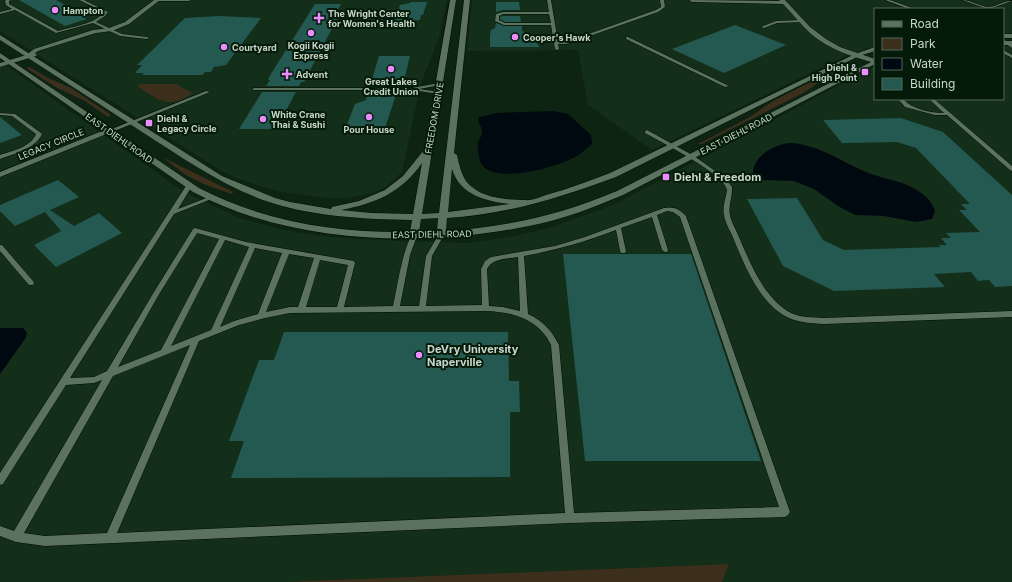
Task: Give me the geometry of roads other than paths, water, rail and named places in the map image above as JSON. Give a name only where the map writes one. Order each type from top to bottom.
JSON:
[{"type":"street","points":[[0,65],[29,56],[43,55],[102,35],[130,21],[157,0]]},
{"type":"street","name":"FREEDOM DRIVE","points":[[414,236],[452,0]]},
{"type":"street","name":"FREEDOM DRIVE","points":[[441,235],[452,150],[467,0]]},
{"type":"street","points":[[692,0],[784,2],[820,38],[836,47],[874,62]]},
{"type":"street","name":"EAST DIEHL ROAD","points":[[0,37],[226,182],[265,198],[289,205],[325,211],[383,216],[417,217],[444,216],[497,210],[551,198],[592,184],[671,147],[856,55],[874,49]]},
{"type":"street","name":"EAST DIEHL ROAD","points":[[0,55],[189,186],[211,198],[237,209],[271,220],[295,225],[356,233],[414,236],[504,229],[563,215],[606,199],[874,63]]},
{"type":"street","name":"LEGACY CIRCLE","points":[[0,175],[110,132]]},
{"type":"street","points":[[452,150],[458,175],[465,186],[477,195],[491,199],[532,202]]},
{"type":"street","points":[[325,211],[374,199],[385,194],[403,181],[428,151]]},
{"type":"lane","points":[[9,0],[7,1],[7,4],[57,32],[94,22],[104,16],[106,12],[81,0]]},
{"type":"lane","points":[[157,0],[189,0]]},
{"type":"lane","points":[[549,0],[557,49]]},
{"type":"lane","points":[[556,43],[566,43],[657,11],[663,7],[662,0]]},
{"type":"lane","points":[[887,0],[910,8]]},
{"type":"lane","points":[[964,0],[987,8],[1008,0]]},
{"type":"lane","points":[[0,13],[15,9]]},
{"type":"lane","points":[[551,15],[497,18],[497,21],[504,24],[553,24]]},
{"type":"lane","points":[[762,27],[776,22],[802,21]]},
{"type":"lane","points":[[94,22],[127,37],[147,38]]},
{"type":"lane","points":[[627,38],[727,86]]},
{"type":"lane","points":[[413,89],[415,87],[439,84]]},
{"type":"lane","points":[[254,89],[413,89],[438,93]]},
{"type":"lane","points":[[110,132],[208,92]]},
{"type":"lane","points":[[901,100],[907,106],[935,114],[949,114]]},
{"type":"lane","points":[[932,100],[1012,169]]},
{"type":"lane","points":[[0,114],[12,115],[38,134],[36,141],[28,146],[0,157]]},
{"type":"lane","points":[[647,132],[712,171],[725,181],[730,192],[726,206],[727,215],[760,287],[774,304],[786,314],[802,319],[824,321],[1012,314]]},
{"type":"lane","points":[[0,481],[189,186]]},
{"type":"lane","points":[[172,214],[211,198]]},
{"type":"lane","points":[[0,531],[16,537],[45,541],[570,518],[785,512],[683,216],[674,209],[666,209],[587,239],[555,248],[493,259],[487,263],[484,269],[486,308]]},
{"type":"lane","points":[[654,214],[665,250]]},
{"type":"lane","points":[[618,227],[623,251]]},
{"type":"lane","points":[[16,537],[156,294],[195,230],[254,246],[352,263],[340,310]]},
{"type":"lane","points":[[422,309],[429,256],[441,235]]},
{"type":"lane","points":[[396,309],[407,255],[414,236]]},
{"type":"lane","points":[[164,352],[223,238]]},
{"type":"lane","points":[[214,332],[254,246]]},
{"type":"lane","points":[[0,247],[31,283]]},
{"type":"lane","points":[[261,316],[286,252]]},
{"type":"lane","points":[[521,254],[524,315]]},
{"type":"lane","points":[[301,310],[318,258]]},
{"type":"lane","points":[[64,382],[94,380],[214,332],[261,316],[290,310],[504,309],[524,315],[547,332],[556,345],[570,518]]},
{"type":"lane","points":[[110,538],[196,340]]},
{"type":"water","points":[[553,111],[568,114],[591,135],[592,144],[571,159],[544,169],[512,174],[497,173],[486,169],[480,161],[478,152],[478,142],[482,135],[479,117],[497,113]]},
{"type":"water","points":[[789,143],[810,146],[866,172],[915,189],[925,196],[932,204],[935,211],[932,219],[916,222],[884,216],[855,215],[838,206],[814,189],[794,181],[764,180],[753,173],[757,161],[765,152],[777,146]]},
{"type":"water","points":[[0,328],[23,328],[27,333],[25,339],[0,374]]},
{"type":"place","name":"Hampton","points":[[55,10]]},
{"type":"place","name":"The Wright Center for Women's Health","points":[[319,18]]},
{"type":"place","name":"Kogii Kogii Express","points":[[311,33]]},
{"type":"place","name":"Cooper's Hawk","points":[[515,37]]},
{"type":"place","name":"Courtyard","points":[[224,47]]},
{"type":"place","name":"Great Lakes Credit Union","points":[[391,69]]},
{"type":"place","name":"Diehl & High Point","points":[[865,72]]},
{"type":"place","name":"Advent","points":[[287,74]]},
{"type":"place","name":"Pour House","points":[[369,117]]},
{"type":"place","name":"White Crane Thai & Sushi","points":[[263,119]]},
{"type":"place","name":"Diehl & Legacy Circle","points":[[149,123]]},
{"type":"place","name":"Diehl & Freedom","points":[[666,177]]},
{"type":"place","name":"DeVry University Naperville","points":[[419,355]]}]
